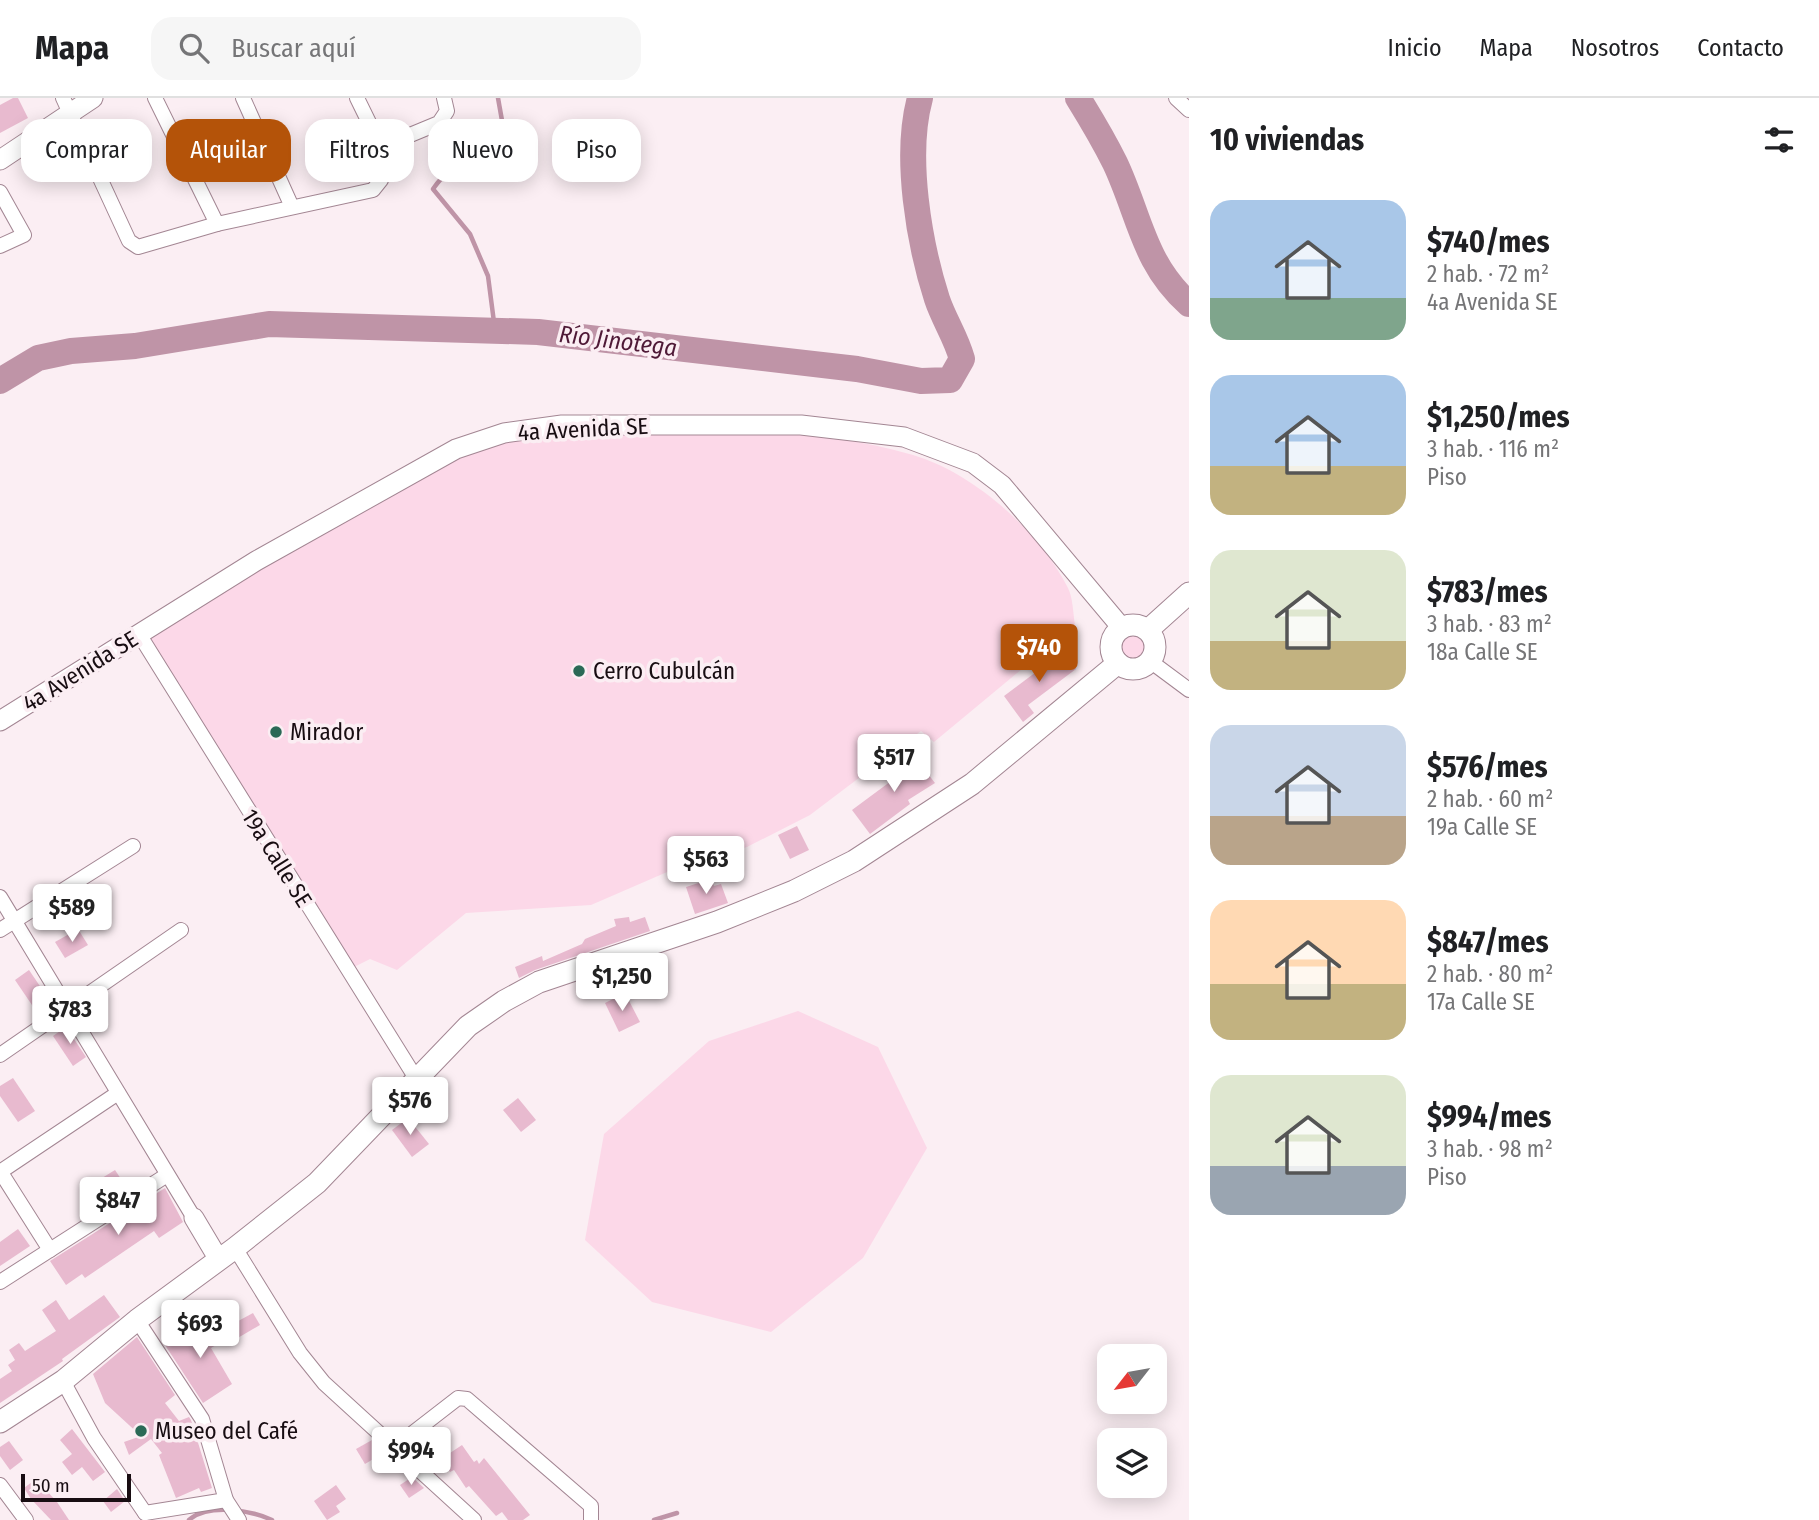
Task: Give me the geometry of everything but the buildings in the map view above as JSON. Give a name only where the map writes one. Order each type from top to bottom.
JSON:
[{"type":"main road","points":[[1148,630],[1189,593]]},
{"type":"main road","points":[[1135,625],[1148,630],[1155,645],[1150,661],[1138,668],[1118,663],[1111,645],[1122,628],[1135,625]]},
{"type":"main road","points":[[0,1422],[63,1381],[317,1183],[467,1026],[538,982],[682,936],[794,891],[888,841],[972,784],[1118,663]]},
{"type":"street","points":[[0,160],[67,106],[93,98]]},
{"type":"street","points":[[155,98],[217,224]]},
{"type":"street","points":[[243,98],[292,206]]},
{"type":"street","points":[[357,98],[367,119]]},
{"type":"street","points":[[414,133],[439,123],[447,111],[444,98]]},
{"type":"street","points":[[1175,98],[1189,110]]},
{"type":"street","points":[[67,106],[129,240],[138,247],[217,224],[373,190],[379,182]]},
{"type":"street","points":[[0,192],[24,235],[0,246]]},
{"type":"street","name":"4a Avenida SE","points":[[0,720],[256,561],[456,449],[504,433],[575,425],[801,425],[904,437],[973,463],[1002,485],[1122,628]]},
{"type":"street","name":"19a Calle SE","points":[[139,634],[417,1080]]},
{"type":"street","points":[[1150,661],[1189,690]]},
{"type":"street","points":[[0,930],[133,846]]},
{"type":"street","points":[[0,897],[194,1218],[227,1254],[324,1383],[474,1520]]},
{"type":"street","points":[[0,1055],[181,930]]},
{"type":"street","points":[[50,1250],[0,1171],[118,1093]]},
{"type":"street","points":[[0,1282],[167,1175]]},
{"type":"street","points":[[138,1320],[202,1419],[226,1500],[239,1520]]},
{"type":"street","points":[[63,1381],[144,1517],[226,1500]]},
{"type":"street","points":[[396,1446],[458,1398],[467,1399],[591,1506],[591,1520]]},
{"type":"street","points":[[0,1485],[26,1520]]},
{"type":"shaded area","name":"Cerro Cubulcán","points":[[760,429],[875,445],[913,455],[959,475],[1002,507],[1040,546],[1068,588],[1075,625],[934,742],[921,731],[810,815],[747,847],[681,866],[591,905],[466,913],[397,970],[370,959],[350,969],[143,633],[457,451],[505,435]]},
{"type":"shaded area","points":[[1133,628],[1146,634],[1152,647],[1146,660],[1133,666],[1120,660],[1114,647],[1120,634]]},
{"type":"shaded area","points":[[798,1011],[878,1047],[927,1148],[863,1258],[771,1332],[652,1302],[585,1240],[604,1134],[709,1041]]},
{"type":"waterway","points":[[495,330],[488,276],[470,234],[433,189],[457,163],[503,126],[498,98]]},
{"type":"waterway","name":"Río Jinotega","points":[[0,381],[38,358],[71,351],[135,346],[269,324],[538,332],[857,369],[921,381],[950,380],[962,359],[930,277],[916,199],[913,146],[920,98]]},
{"type":"waterway","name":"Río Jinotega","points":[[1078,98],[1115,163],[1152,255],[1174,288],[1189,304]]},
{"type":"waterway","points":[[189,1520],[207,1511],[218,1510],[252,1513],[272,1520]]},
{"type":"waterway","points":[[654,1520],[677,1513]]},
{"type":"place","name":"Cerro Cubulcán","points":[[579,671]]},
{"type":"place","name":"Mirador","points":[[276,732]]},
{"type":"place","name":"Museo del Café","points":[[141,1431]]}]
